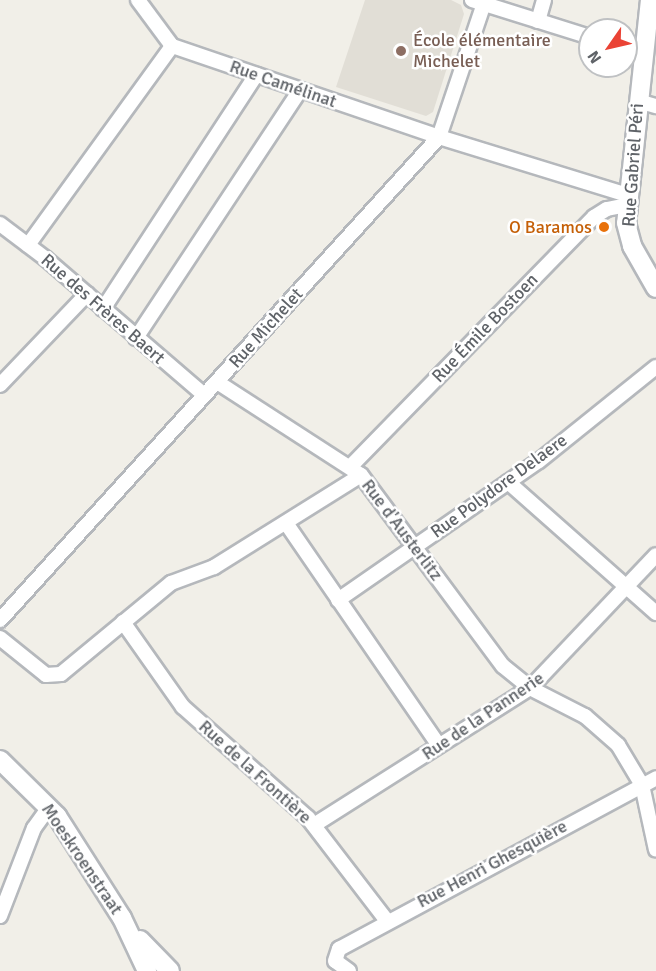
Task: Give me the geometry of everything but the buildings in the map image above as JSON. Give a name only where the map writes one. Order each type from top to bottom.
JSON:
[{"type":"street","points":[[28,245],[172,46],[138,0]]},
{"type":"street","points":[[538,21],[544,0]]},
{"type":"street","name":"Rue Gabriel Péri","points":[[638,38],[650,0]]},
{"type":"street","points":[[478,3],[578,33]]},
{"type":"street","name":"Rue Michelet","points":[[0,620],[440,137],[478,3]]},
{"type":"street","name":"Rue Camélinat","points":[[172,46],[628,200]]},
{"type":"street","points":[[103,309],[256,75]]},
{"type":"street","name":"Rue Gabriel Péri","points":[[636,78],[638,101],[628,200],[630,238],[656,288]]},
{"type":"street","points":[[136,338],[300,90]]},
{"type":"street","points":[[638,101],[656,106]]},
{"type":"street","name":"Rue Émile Bostoen","points":[[0,638],[51,676],[61,674],[171,583],[214,567],[286,523],[356,470],[594,217],[628,200]]},
{"type":"street","name":"Rue des Frères Baert","points":[[0,224],[87,294],[204,395]]},
{"type":"street","points":[[0,385],[87,294]]},
{"type":"street","name":"Rue Polydore Delaere","points":[[338,600],[508,482],[656,367]]},
{"type":"street","name":"Rue d'Austerlitz","points":[[218,382],[356,470],[416,545],[498,660],[530,688],[577,711],[625,753],[642,785],[656,849]]},
{"type":"street","points":[[508,482],[656,613]]},
{"type":"street","points":[[286,523],[439,746]]},
{"type":"street","name":"Rue de la Pannerie","points":[[314,825],[530,688],[656,555]]},
{"type":"street","name":"Rue de la Frontière","points":[[123,622],[183,707],[314,825],[387,921]]},
{"type":"street","name":"Moeskroenstraat","points":[[0,760],[50,807],[122,918],[147,971]]},
{"type":"street","name":"Rue Henri Ghesquière","points":[[350,971],[335,959],[339,949],[387,921],[656,778]]},
{"type":"street","points":[[0,916],[34,828],[50,807]]},
{"type":"street","points":[[122,918],[170,971]]},
{"type":"shaded area","name":"École élémentaire Michelet","points":[[365,0],[451,0],[461,5],[464,14],[433,112],[426,116],[336,87]]},
{"type":"place","name":"École élémentaire Michelet","points":[[401,51]]},
{"type":"place","name":"O Baramos","points":[[604,227]]}]
